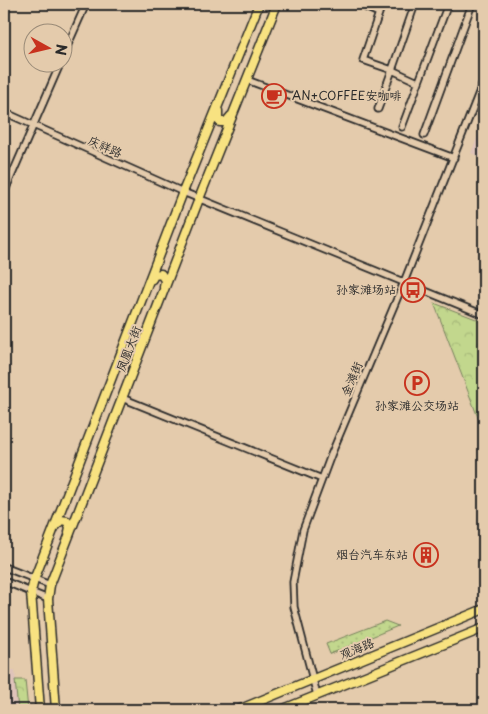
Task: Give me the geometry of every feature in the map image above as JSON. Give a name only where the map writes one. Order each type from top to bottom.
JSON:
[{"type":"main road","name":"凤凰大街","points":[[40,710],[31,592],[34,580],[183,192],[260,4]]},
{"type":"main road","name":"凤凰大街","points":[[56,710],[48,599],[50,586],[199,199],[277,4]]},
{"type":"main road","points":[[223,95],[218,113],[218,120],[220,122],[226,122],[237,105]]},
{"type":"main road","points":[[146,290],[154,275],[161,274],[164,276],[165,283],[162,296]]},
{"type":"main road","points":[[51,537],[58,523],[64,520],[69,523],[70,527],[67,541]]},
{"type":"main road","name":"观海路","points":[[238,710],[484,609]]},
{"type":"main road","points":[[281,710],[484,628]]},
{"type":"street","points":[[72,36],[86,4]]},
{"type":"street","points":[[358,4],[379,13]]},
{"type":"street","points":[[382,4],[363,60],[418,82]]},
{"type":"street","points":[[378,109],[415,4]]},
{"type":"street","points":[[402,127],[448,4]]},
{"type":"street","points":[[424,135],[472,4]]},
{"type":"street","points":[[4,193],[57,72]]},
{"type":"street","points":[[247,80],[454,158]]},
{"type":"street","name":"金滩街","points":[[317,695],[294,607],[293,582],[303,530],[484,80]]},
{"type":"street","name":"庆祥路","points":[[4,112],[199,199],[484,315]]},
{"type":"street","points":[[122,398],[322,479]]},
{"type":"street","points":[[4,567],[50,586]]},
{"type":"street","points":[[4,581],[48,599]]},
{"type":"street","points":[[301,702],[304,710]]},
{"type":"shaded area","points":[[484,121],[484,159],[471,153]]},
{"type":"shaded area","points":[[4,667],[15,671],[18,710],[4,710]]},
{"type":"green space","points":[[434,303],[484,322],[484,433]]},
{"type":"green space","points":[[385,621],[398,626],[330,654],[326,644]]},
{"type":"green space","points":[[15,680],[25,680],[28,710],[18,710]]},
{"type":"place","name":"AN+COFFEE安咖啡","points":[[274,96]]},
{"type":"place","name":"孙家滩场站","points":[[413,290]]},
{"type":"place","name":"孙家滩公交场站","points":[[417,383]]},
{"type":"place","name":"烟台汽车东站","points":[[426,555]]}]
